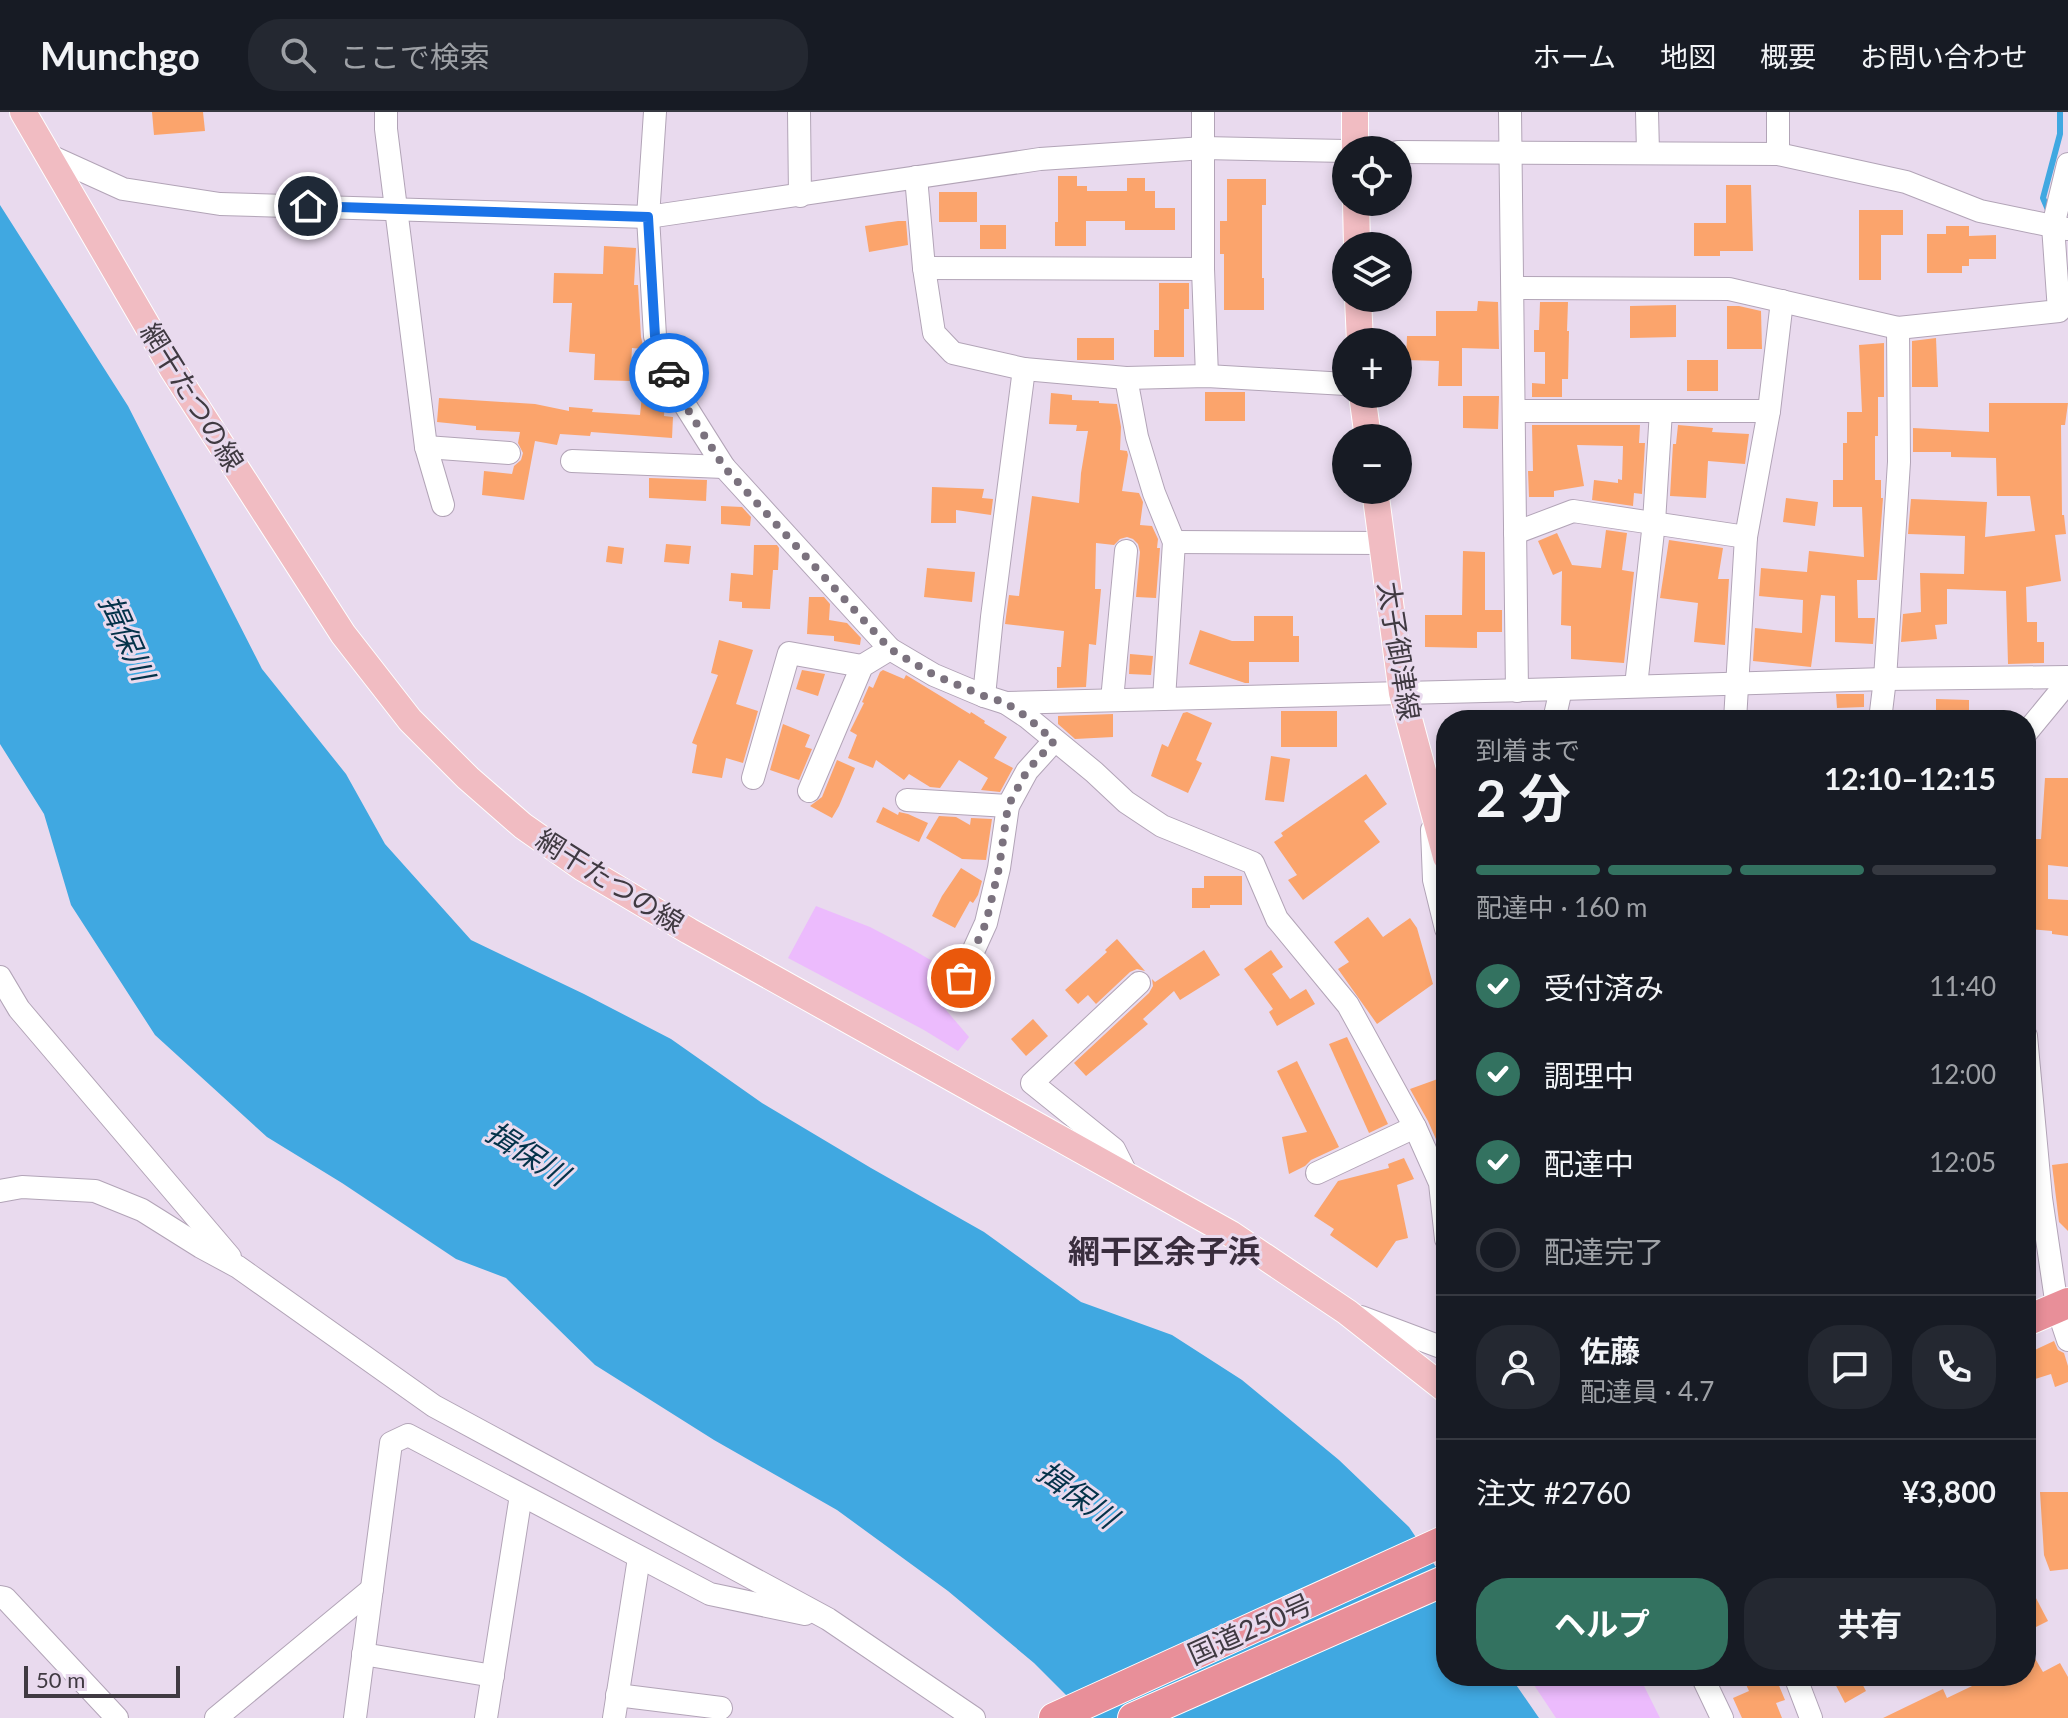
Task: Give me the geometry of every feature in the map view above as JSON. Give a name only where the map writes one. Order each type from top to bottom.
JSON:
[{"type":"highway","points":[[2036,1310],[2062,1305]]},
{"type":"highway","points":[[2036,1317],[2062,1305]]},
{"type":"highway","name":"国道250号","points":[[1054,1718],[1436,1545]]},
{"type":"highway","name":"国道250号","points":[[1133,1718],[1436,1584]]},
{"type":"main road","name":"網干たつの線","points":[[23,112],[173,370],[343,634],[410,720],[468,778],[523,826],[583,868],[689,931],[1231,1234],[1347,1312],[1436,1382]]},
{"type":"main road","points":[[1355,112],[1355,136]]},
{"type":"main road","name":"太子御津線","points":[[1377,504],[1402,693],[1436,820]]},
{"type":"street","points":[[386,112],[426,447],[443,505]]},
{"type":"street","points":[[655,112],[648,217],[655,336],[678,394],[724,467],[890,649],[934,675],[1006,703],[1094,772],[1126,802],[1162,826],[1253,863],[1277,919],[1348,1005],[1415,1127],[1436,1174]]},
{"type":"street","points":[[799,112],[800,196]]},
{"type":"street","points":[[1203,112],[1207,376]]},
{"type":"street","points":[[1510,112],[1517,691]]},
{"type":"street","points":[[1647,112],[1648,152]]},
{"type":"street","points":[[1778,112],[1778,154]]},
{"type":"street","points":[[48,155],[123,189],[220,204],[648,217],[1040,159],[1204,148],[1332,151]]},
{"type":"street","points":[[1412,152],[1778,154],[1906,182],[1980,211],[2061,228]]},
{"type":"street","points":[[1513,288],[1729,289],[1898,328],[2059,311],[2061,228],[2068,164]]},
{"type":"street","points":[[916,177],[924,268],[934,333],[953,353],[1024,369],[1126,378],[1207,376],[1332,383]]},
{"type":"street","points":[[924,268],[1203,269]]},
{"type":"street","points":[[1736,710],[1746,537],[1769,411],[1782,301]]},
{"type":"street","points":[[1881,710],[1899,462],[1898,328]]},
{"type":"street","points":[[984,696],[1024,369]]},
{"type":"street","points":[[1126,378],[1137,437],[1154,493],[1174,542],[1164,699]]},
{"type":"street","points":[[1514,411],[1769,411]]},
{"type":"street","points":[[1636,686],[1654,522],[1661,411]]},
{"type":"street","points":[[426,447],[509,453]]},
{"type":"street","points":[[572,461],[724,467]]},
{"type":"street","points":[[1515,533],[1573,511],[1746,537]]},
{"type":"street","points":[[1174,542],[1382,543]]},
{"type":"street","points":[[1112,700],[1126,551]]},
{"type":"street","points":[[809,791],[862,666],[890,649]]},
{"type":"street","points":[[753,778],[789,653],[862,666]]},
{"type":"street","points":[[1006,703],[1885,679],[2068,680]]},
{"type":"street","points":[[2036,720],[2068,680]]},
{"type":"street","points":[[1556,710],[1561,689]]},
{"type":"street","points":[[961,978],[986,923],[999,868],[1008,806],[1027,771],[1054,741]]},
{"type":"street","points":[[907,800],[1008,806]]},
{"type":"street","points":[[1431,801],[1436,811]]},
{"type":"street","points":[[1431,801],[1436,888]]},
{"type":"street","points":[[0,977],[19,1009],[238,1267]]},
{"type":"street","points":[[1127,1175],[1114,1149],[1032,1083],[1139,983]]},
{"type":"street","points":[[1317,1173],[1415,1127]]},
{"type":"street","points":[[2036,1144],[2041,1198],[2068,1340]]},
{"type":"street","points":[[0,1191],[22,1187],[95,1191],[142,1210],[238,1267],[434,1406],[828,1619],[974,1718]]},
{"type":"street","points":[[1347,1312],[1436,1345]]},
{"type":"street","points":[[355,1718],[391,1443],[408,1435],[710,1594],[828,1619]]},
{"type":"street","points":[[486,1718],[521,1495]]},
{"type":"street","points":[[614,1718],[639,1558]]},
{"type":"street","points":[[216,1718],[372,1589]]},
{"type":"street","points":[[0,1597],[5,1598],[117,1718]]},
{"type":"street","points":[[363,1654],[493,1676]]},
{"type":"street","points":[[1707,1686],[1722,1718]]},
{"type":"street","points":[[1799,1686],[1811,1718]]},
{"type":"street","points":[[617,1695],[721,1708]]},
{"type":"shaded area","points":[[816,906],[870,927],[956,975],[940,1003],[969,1037],[958,1051],[788,958]]},
{"type":"shaded area","points":[[1535,1686],[1644,1686],[1660,1718],[1556,1718]]},
{"type":"water","name":"揖保川","points":[[0,205],[128,406],[262,669],[346,774],[385,844],[471,940],[671,1039],[762,1103],[984,1232],[1081,1302],[1172,1335],[1242,1380],[1339,1460],[1409,1527],[1436,1567],[1436,1686],[1517,1686],[1539,1718],[1089,1718],[1034,1663],[948,1591],[837,1510],[714,1440],[595,1365],[506,1278],[456,1259],[267,1137],[155,1035],[71,905],[44,814],[0,744]]},
{"type":"building","points":[[152,112],[203,112],[205,131],[154,135]]},
{"type":"building","points":[[1058,176],[1077,176],[1077,186],[1087,186],[1087,191],[1127,191],[1127,178],[1145,178],[1145,191],[1155,191],[1155,208],[1175,208],[1175,230],[1125,230],[1125,221],[1086,221],[1086,246],[1055,246]]},
{"type":"building","points":[[1227,179],[1266,179],[1266,205],[1262,205],[1264,310],[1224,310],[1224,254],[1220,254],[1220,221],[1227,221]]},
{"type":"building","points":[[1726,185],[1751,185],[1753,251],[1720,251],[1720,256],[1694,256],[1694,223],[1726,223]]},
{"type":"building","points":[[939,192],[977,192],[977,222],[939,222]]},
{"type":"building","points":[[1859,210],[1903,210],[1903,235],[1881,235],[1881,280],[1859,280]]},
{"type":"building","points":[[906,221],[908,245],[869,252],[865,226]]},
{"type":"building","points":[[980,225],[1006,225],[1006,249],[980,249]]},
{"type":"building","points":[[1946,226],[1969,226],[1969,236],[1996,235],[1996,259],[1969,259],[1969,266],[1962,266],[1962,273],[1927,273],[1927,234],[1946,234]]},
{"type":"building","points":[[604,246],[636,248],[634,285],[638,285],[644,349],[632,348],[630,381],[594,380],[595,354],[569,352],[572,303],[553,303],[554,273],[603,274]]},
{"type":"building","points":[[1159,283],[1189,283],[1189,309],[1184,309],[1184,357],[1154,357],[1154,330],[1159,330]]},
{"type":"building","points":[[1478,301],[1498,302],[1499,349],[1462,348],[1462,386],[1438,386],[1439,361],[1412,360],[1412,336],[1436,336],[1436,311],[1477,311]]},
{"type":"building","points":[[1540,302],[1568,302],[1568,379],[1562,379],[1562,397],[1532,397],[1532,383],[1545,384],[1545,352],[1534,352],[1534,330],[1539,330]]},
{"type":"building","points":[[1676,305],[1676,337],[1630,338],[1630,306]]},
{"type":"building","points":[[1727,306],[1761,311],[1762,349],[1727,349]]},
{"type":"building","points":[[1077,338],[1114,338],[1114,360],[1077,360]]},
{"type":"building","points":[[1936,338],[1938,387],[1912,387],[1912,341]]},
{"type":"building","points":[[1884,343],[1884,397],[1878,397],[1878,436],[1875,436],[1875,480],[1881,480],[1883,498],[1877,580],[1857,580],[1858,618],[1875,618],[1873,644],[1835,642],[1835,596],[1821,595],[1811,667],[1753,661],[1755,628],[1802,633],[1803,600],[1759,596],[1761,568],[1807,572],[1809,551],[1864,557],[1862,507],[1833,507],[1833,480],[1843,480],[1847,412],[1862,412],[1859,345]]},
{"type":"building","points":[[1687,360],[1718,360],[1718,391],[1687,391]]},
{"type":"building","points":[[643,385],[660,386],[665,400],[664,416],[673,417],[672,438],[591,432],[590,436],[560,434],[557,445],[535,441],[524,500],[482,495],[484,471],[512,474],[514,466],[521,460],[520,432],[476,430],[476,426],[437,422],[439,398],[640,415]]},
{"type":"building","points":[[1205,392],[1245,392],[1245,421],[1205,421]]},
{"type":"building","points":[[1051,393],[1072,395],[1072,400],[1117,404],[1121,427],[1120,450],[1127,451],[1128,455],[1122,491],[1139,493],[1143,502],[1140,525],[1152,526],[1158,539],[1157,548],[1160,548],[1156,598],[1136,597],[1138,544],[1127,537],[1114,545],[1096,543],[1095,589],[1101,589],[1096,645],[1089,644],[1086,687],[1057,688],[1057,667],[1061,667],[1064,631],[1005,624],[1009,595],[1019,596],[1032,496],[1079,503],[1088,431],[1076,431],[1077,425],[1049,424]]},
{"type":"building","points":[[1463,396],[1499,396],[1498,429],[1463,428]]},
{"type":"building","points":[[1989,403],[2068,403],[2065,425],[2061,425],[2062,515],[2066,534],[2055,535],[2061,581],[2026,587],[2027,622],[2037,622],[2037,642],[2044,642],[2044,663],[2008,664],[2006,591],[1947,589],[1947,624],[1935,625],[1937,639],[1901,642],[1903,614],[1921,612],[1920,573],[1964,574],[1965,536],[1908,534],[1911,499],[1987,502],[1985,537],[2035,531],[2030,496],[1997,496],[1996,458],[1951,457],[1951,452],[1913,452],[1913,428],[1989,432]]},
{"type":"building","points":[[1532,425],[1640,425],[1639,443],[1645,443],[1642,494],[1634,493],[1633,506],[1592,500],[1594,480],[1618,483],[1618,479],[1622,480],[1623,446],[1577,445],[1584,486],[1554,491],[1554,497],[1529,497],[1528,471],[1533,471]]},
{"type":"building","points":[[1678,425],[1713,428],[1712,432],[1749,434],[1745,464],[1708,461],[1706,498],[1670,496],[1673,444],[1676,444]]},
{"type":"building","points":[[649,478],[707,480],[706,501],[649,498]]},
{"type":"building","points":[[932,487],[984,489],[982,498],[993,499],[991,515],[956,510],[956,523],[931,523]]},
{"type":"building","points":[[1786,498],[1818,502],[1815,526],[1783,522]]},
{"type":"building","points":[[721,506],[742,507],[751,517],[750,526],[721,524]]},
{"type":"building","points":[[1606,530],[1627,533],[1622,570],[1634,572],[1624,663],[1571,659],[1571,626],[1561,625],[1562,571],[1553,575],[1538,541],[1557,533],[1572,565],[1601,568]]},
{"type":"building","points":[[1669,540],[1723,548],[1718,579],[1729,579],[1725,645],[1694,642],[1698,603],[1660,598]]},
{"type":"building","points":[[666,544],[691,546],[689,564],[664,562]]},
{"type":"building","points":[[754,545],[777,545],[779,548],[778,570],[773,570],[770,609],[742,608],[742,602],[729,601],[731,573],[753,575]]},
{"type":"building","points":[[608,546],[624,548],[622,564],[606,562]]},
{"type":"building","points":[[1463,551],[1485,552],[1485,610],[1502,610],[1502,632],[1477,632],[1477,648],[1425,647],[1425,615],[1462,615]]},
{"type":"building","points":[[927,568],[975,572],[972,602],[924,597]]},
{"type":"building","points":[[809,597],[824,597],[830,604],[829,620],[847,623],[861,638],[860,645],[834,641],[834,636],[807,634]]},
{"type":"building","points":[[1254,616],[1293,616],[1293,636],[1299,636],[1299,662],[1249,662],[1249,683],[1189,664],[1200,630],[1232,641],[1254,641]]},
{"type":"building","points":[[719,640],[753,650],[736,704],[758,711],[743,763],[726,758],[722,778],[692,773],[697,745],[692,743],[718,675],[711,673]]},
{"type":"building","points":[[1130,654],[1153,656],[1151,675],[1129,674]]},
{"type":"building","points":[[802,670],[825,674],[818,696],[796,689]]},
{"type":"building","points":[[883,670],[904,679],[906,675],[971,712],[1007,737],[994,758],[1013,768],[1000,792],[981,790],[988,778],[959,760],[940,788],[930,787],[909,774],[904,780],[876,760],[873,768],[848,758],[857,735],[850,731],[869,686],[873,688]]},
{"type":"building","points":[[1836,694],[1864,694],[1864,707],[1837,708]]},
{"type":"building","points":[[1936,699],[1969,700],[1969,710],[1936,710]]},
{"type":"building","points":[[1281,711],[1337,711],[1337,747],[1281,747]]},
{"type":"building","points":[[1183,713],[1212,723],[1196,760],[1202,763],[1188,793],[1151,776],[1162,744],[1168,747]]},
{"type":"building","points":[[1113,714],[1113,737],[1075,739],[1058,724],[1058,716]]},
{"type":"building","points":[[783,724],[810,735],[805,747],[812,749],[799,780],[770,770]]},
{"type":"building","points":[[1271,756],[1290,759],[1284,802],[1265,800]]},
{"type":"building","points":[[837,760],[855,768],[832,818],[810,806],[822,797]]},
{"type":"building","points":[[1366,774],[1387,804],[1364,821],[1380,842],[1303,900],[1288,880],[1297,875],[1274,842],[1283,836],[1281,833]]},
{"type":"building","points":[[2045,778],[2068,778],[2068,867],[2048,865],[2048,899],[2068,900],[2068,936],[2036,930],[2036,839],[2041,839]]},
{"type":"building","points":[[883,807],[898,815],[899,812],[908,814],[928,823],[919,842],[876,822]]},
{"type":"building","points":[[939,816],[956,817],[970,825],[971,818],[992,819],[986,860],[962,859],[926,838]]},
{"type":"building","points":[[961,868],[982,881],[978,895],[973,903],[970,901],[955,928],[932,916]]},
{"type":"building","points":[[1204,876],[1242,876],[1242,905],[1192,908],[1192,888],[1204,888]]},
{"type":"building","points":[[1368,917],[1383,937],[1410,918],[1417,928],[1433,984],[1377,1024],[1338,969],[1349,962],[1334,942]]},
{"type":"building","points":[[1117,939],[1145,971],[1137,969],[1130,972],[1096,1004],[1088,995],[1078,1004],[1065,990]]},
{"type":"building","points":[[1204,950],[1220,975],[1180,1000],[1174,991],[1143,1019],[1148,1024],[1086,1076],[1074,1063],[1149,993],[1153,986],[1152,979],[1155,982]]},
{"type":"building","points":[[1271,950],[1283,967],[1272,974],[1290,999],[1306,989],[1315,1004],[1277,1026],[1269,1012],[1273,1009],[1244,969]]},
{"type":"building","points":[[1033,1019],[1048,1036],[1026,1056],[1011,1039]]},
{"type":"building","points":[[1347,1037],[1388,1124],[1369,1133],[1329,1044]]},
{"type":"building","points":[[1297,1061],[1339,1147],[1289,1174],[1282,1137],[1307,1132],[1277,1071]]},
{"type":"building","points":[[1436,1080],[1436,1139],[1428,1121],[1410,1089]]},
{"type":"building","points":[[1404,1158],[1414,1179],[1397,1185],[1408,1238],[1396,1241],[1377,1268],[1330,1235],[1334,1229],[1314,1216],[1338,1181],[1389,1168],[1388,1164]]},
{"type":"building","points":[[2068,1163],[2068,1231],[2059,1222],[2052,1165]]},
{"type":"building","points":[[2054,1341],[2058,1350],[2064,1353],[2068,1382],[2055,1387],[2051,1374],[2036,1379],[2036,1349]]},
{"type":"building","points":[[2040,1492],[2068,1492],[2068,1569],[2050,1571],[2044,1555]]},
{"type":"building","points":[[2036,1598],[2048,1621],[2036,1627]]},
{"type":"building","points":[[2036,1660],[2043,1672],[2060,1663],[2068,1677],[2068,1718],[1883,1718],[1943,1689],[1947,1698],[1972,1686],[2036,1686]]},
{"type":"building","points":[[1747,1686],[1779,1686],[1785,1700],[1776,1703],[1782,1718],[1742,1718],[1733,1698],[1749,1691]]},
{"type":"building","points":[[1836,1686],[1863,1686],[1866,1691],[1845,1703]]},
{"type":"waterway","points":[[2049,212],[2043,198],[2060,134],[2060,112]]},
{"type":"way so far","points":[[669,373],[678,394],[724,467],[890,649],[934,675],[1006,703],[1054,741],[1027,771],[1008,806],[999,868],[986,923],[961,978]]},
{"type":"district","name":"網干区余子浜","points":[[1164,1252]]},
{"type":"route","points":[[308,206],[648,217],[655,336],[669,373]]}]
